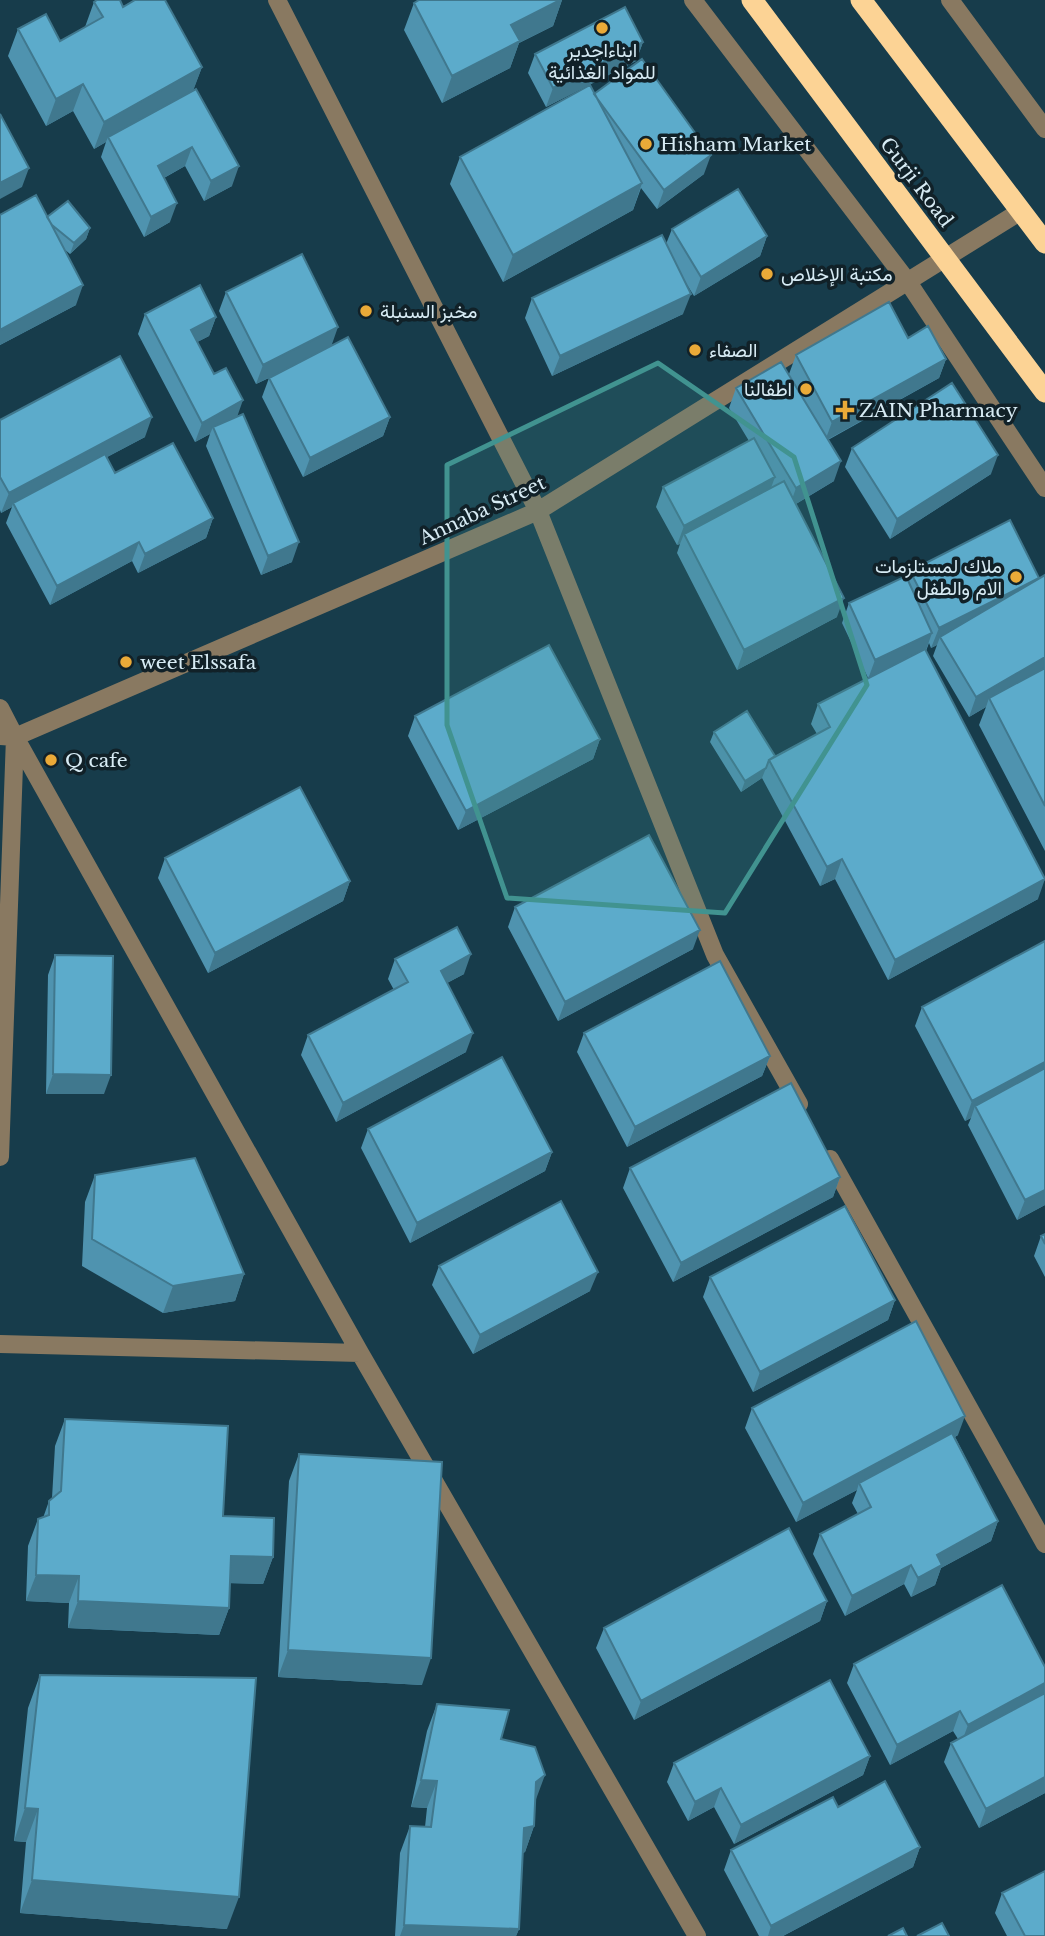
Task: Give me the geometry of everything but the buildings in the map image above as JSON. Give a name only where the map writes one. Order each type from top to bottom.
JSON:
[{"type":"highway","name":"Gurji Road","points":[[752,0],[1045,392]]},
{"type":"highway","points":[[861,0],[1045,243]]},
{"type":"street","points":[[277,0],[538,511],[715,955],[809,1123]]},
{"type":"street","points":[[693,0],[908,282],[1045,488]]},
{"type":"street","points":[[950,0],[1045,129]]},
{"type":"street","name":"Annaba Street","points":[[8,736],[538,511],[1021,211]]},
{"type":"street","points":[[0,708],[8,736],[359,1353],[697,1936]]},
{"type":"street","points":[[0,1157],[8,736]]},
{"type":"street","points":[[823,1147],[1045,1544]]},
{"type":"street","points":[[0,1344],[359,1353]]},
{"type":"highlighted area","points":[[658,363],[794,457],[867,685],[725,913],[507,898],[447,725],[447,465]]},
{"type":"place","name":"ابناءاجدير للمواد الغذائية","points":[[602,28]]},
{"type":"place","name":"Hisham Market","points":[[646,144]]},
{"type":"place","name":"مكتبة الإخلاص","points":[[767,274]]},
{"type":"place","name":"مخبز السنبلة","points":[[366,311]]},
{"type":"place","name":"الصفاء","points":[[695,350]]},
{"type":"place","name":"اطفالنا","points":[[806,389]]},
{"type":"place","name":"ZAIN Pharmacy","points":[[845,410]]},
{"type":"place","name":"ملاك لمستلزمات الام والطفل","points":[[1016,577]]},
{"type":"place","name":"weet Elssafa","points":[[126,662]]},
{"type":"place","name":"Q cafe","points":[[51,760]]}]
